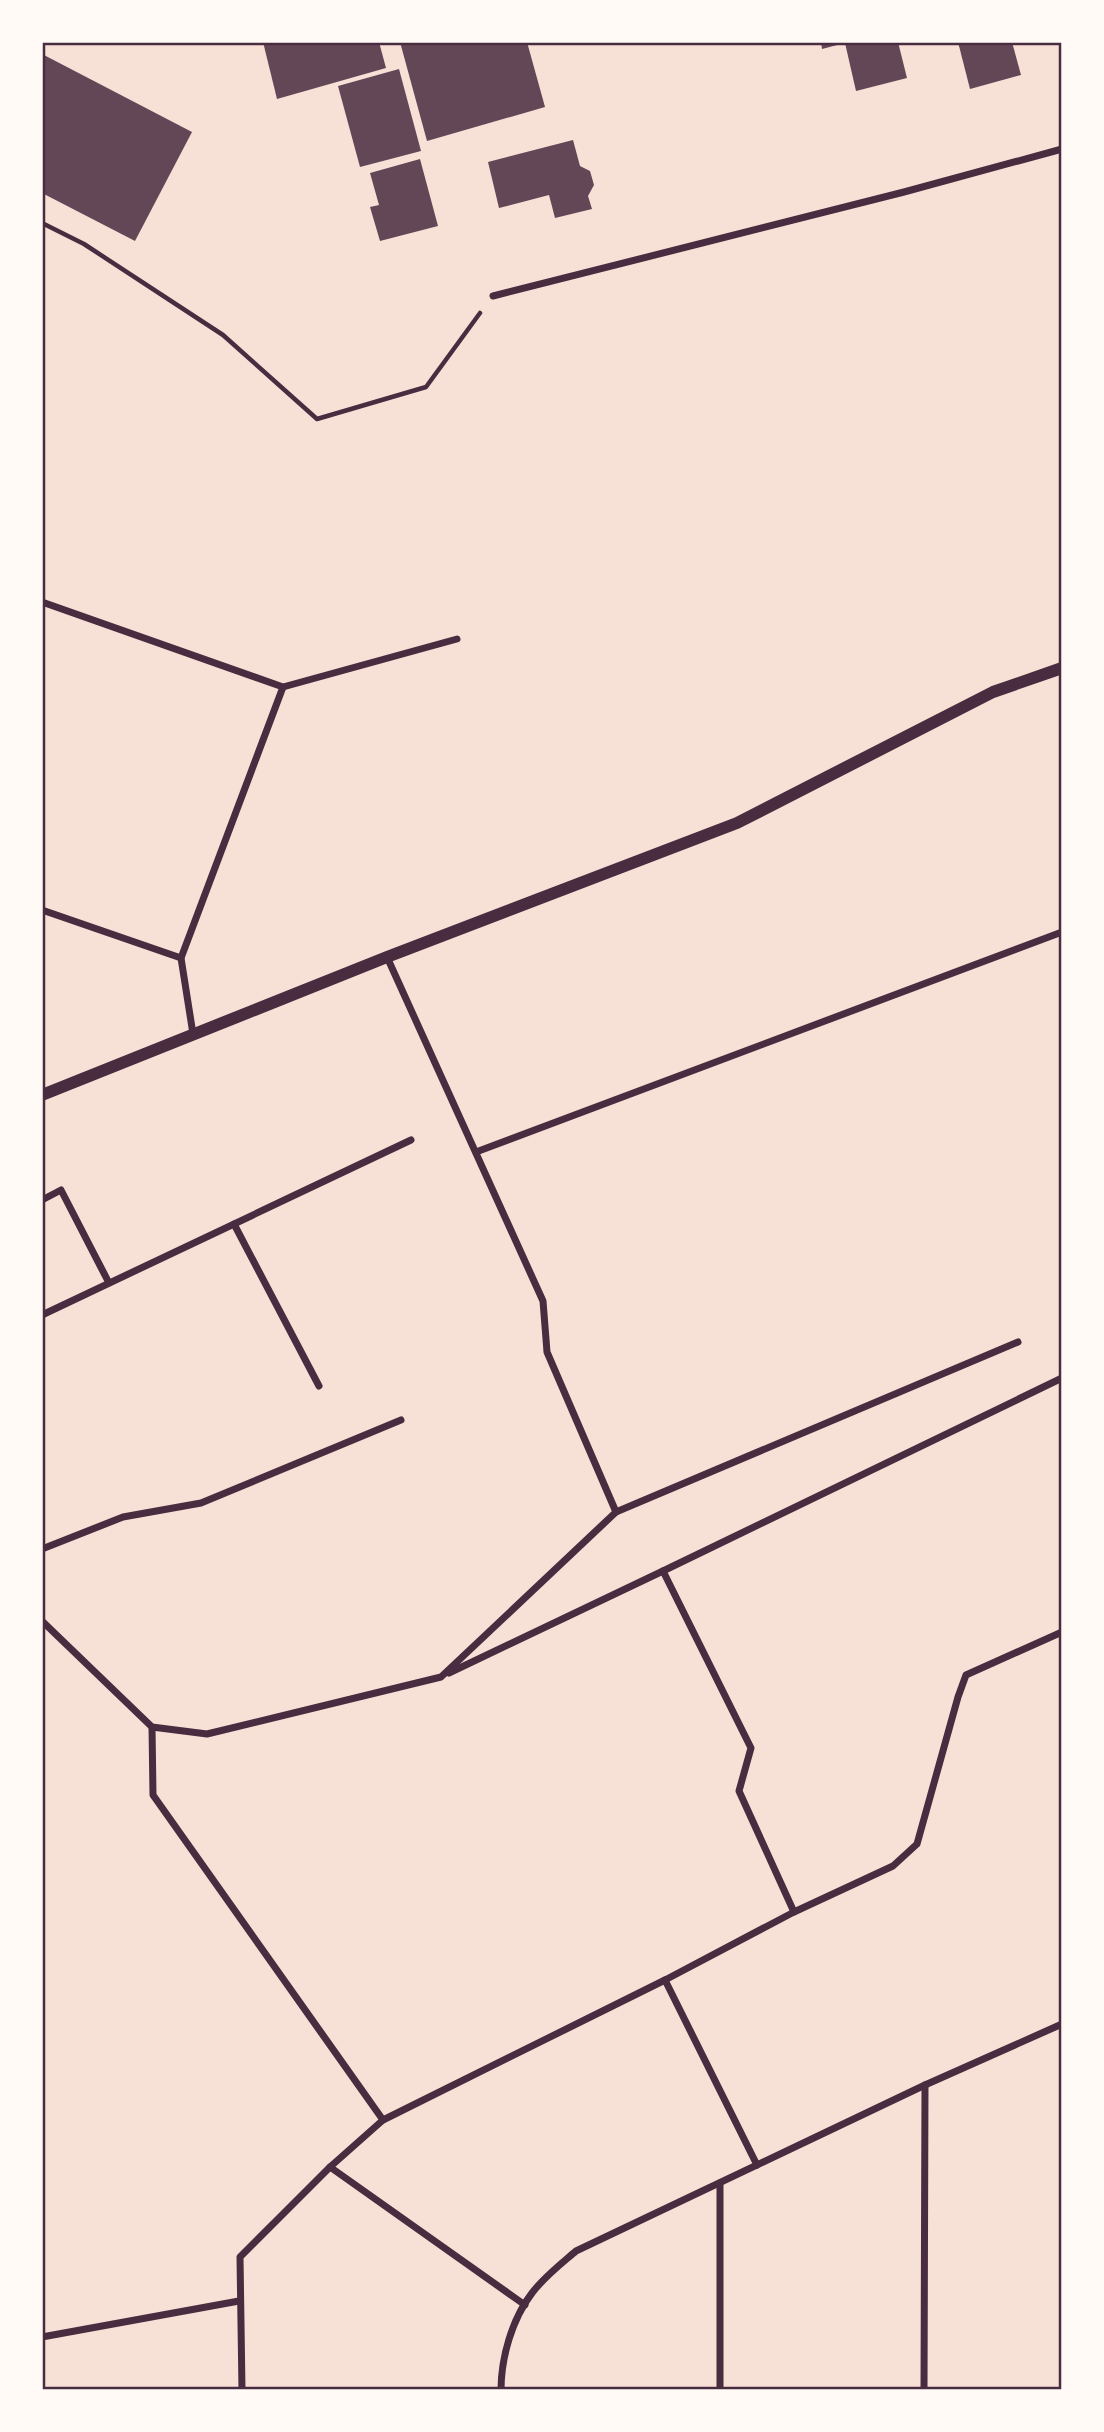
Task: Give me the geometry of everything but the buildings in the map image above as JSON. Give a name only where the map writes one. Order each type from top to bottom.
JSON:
[{"type":"street","points":[[493,296],[904,192],[1062,149]]},
{"type":"street","points":[[42,602],[283,687],[457,639]]},
{"type":"street","points":[[42,1095],[387,957],[737,823],[993,692],[1062,667]]},
{"type":"street","points":[[193,1034],[181,958],[283,687]]},
{"type":"street","points":[[42,910],[181,958]]},
{"type":"street","points":[[476,1152],[1062,932]]},
{"type":"street","points":[[387,957],[543,1301],[547,1352],[616,1512]]},
{"type":"street","points":[[42,1315],[411,1140]]},
{"type":"street","points":[[42,1200],[61,1190],[110,1283]]},
{"type":"street","points":[[234,1223],[319,1386]]},
{"type":"street","points":[[441,1676],[616,1512],[1018,1342]]},
{"type":"street","points":[[42,1621],[152,1727],[207,1734],[441,1676],[663,1572],[1062,1378]]},
{"type":"street","points":[[42,1549],[123,1517],[201,1503],[401,1420]]},
{"type":"street","points":[[663,1572],[751,1748],[739,1791],[794,1912]]},
{"type":"street","points":[[242,2390],[240,2257],[330,2167],[383,2120],[665,1980],[794,1912],[893,1866],[917,1844],[966,1675],[1062,1632]]},
{"type":"street","points":[[152,1727],[153,1795],[383,2120]]},
{"type":"street","points":[[665,1980],[757,2165]]},
{"type":"street","points":[[501,2390],[501,2375],[508,2344],[532,2292],[576,2251],[925,2085],[1062,2024]]},
{"type":"street","points":[[924,2390],[925,2085]]},
{"type":"street","points":[[330,2167],[525,2305]]},
{"type":"street","points":[[720,2183],[720,2390]]},
{"type":"street","points":[[42,2337],[239,2301]]},
{"type":"path","points":[[42,223],[84,244],[223,335],[317,419],[426,387],[493,296]]}]
